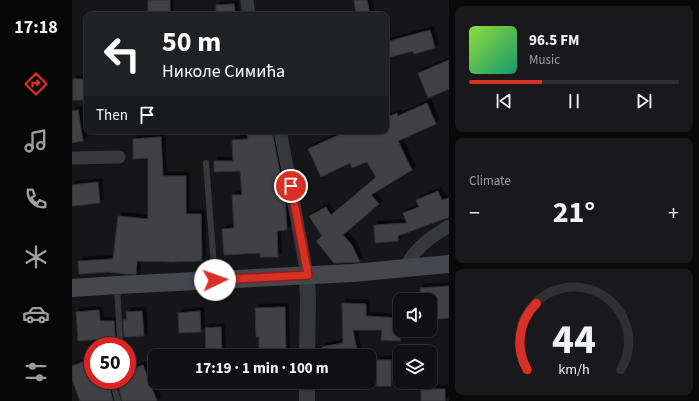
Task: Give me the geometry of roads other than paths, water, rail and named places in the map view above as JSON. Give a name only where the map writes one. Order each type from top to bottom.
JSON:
[{"type":"main road","points":[[72,288],[404,269],[449,264]]},
{"type":"street","points":[[247,0],[249,12]]},
{"type":"street","points":[[281,134],[308,275],[307,349]]},
{"type":"street","points":[[72,158],[119,157]]},
{"type":"street","points":[[404,269],[413,254],[424,243],[435,234],[449,226]]},
{"type":"street","points":[[307,389],[307,401]]},
{"type":"lane","points":[[206,163],[215,280]]},
{"type":"lane","points":[[117,285],[120,337]]},
{"type":"lane","points":[[114,389],[118,401]]}]
